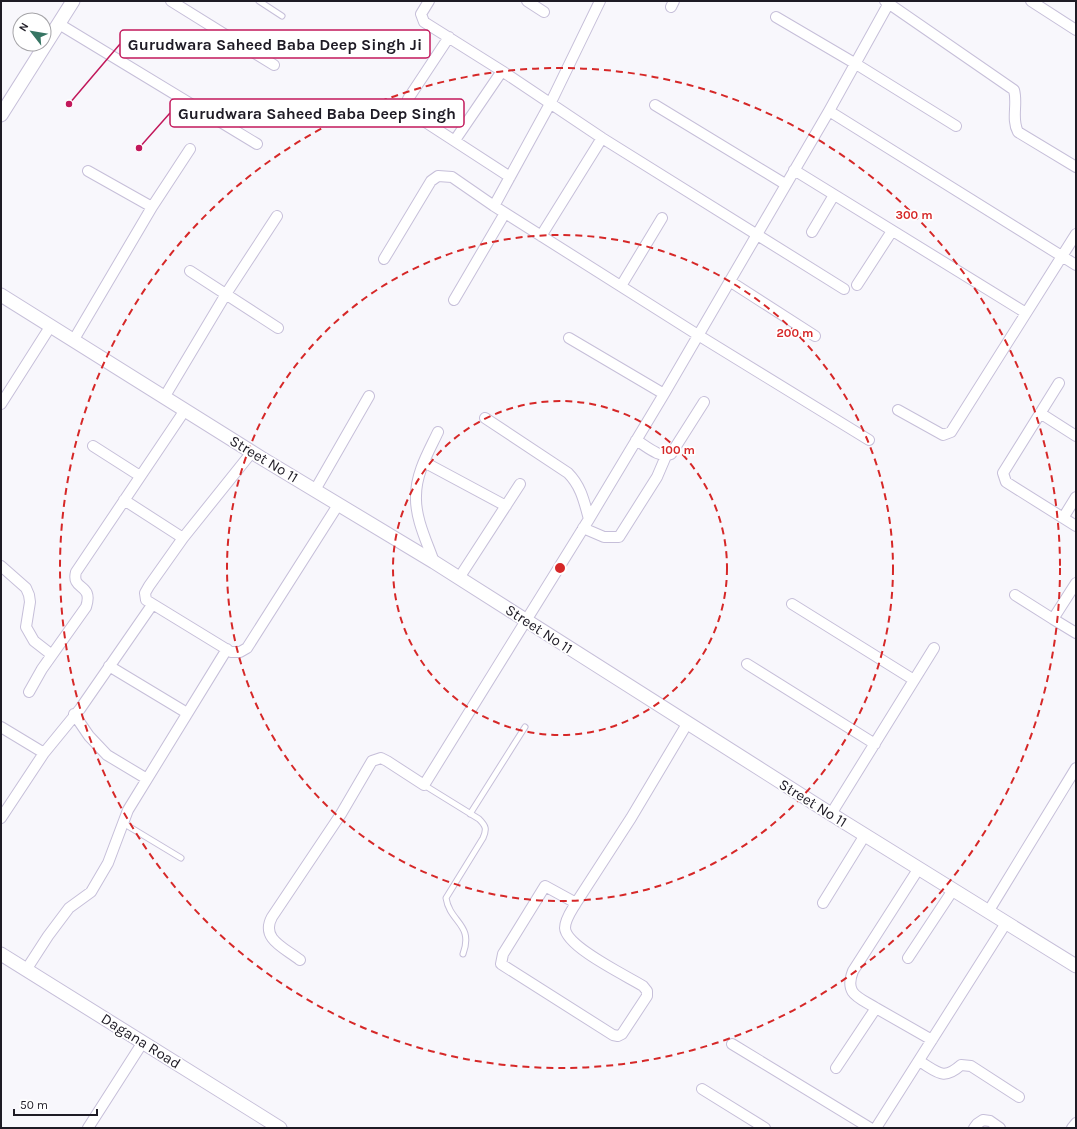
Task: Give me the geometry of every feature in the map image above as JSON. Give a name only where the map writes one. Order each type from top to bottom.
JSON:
[{"type":"street","points":[[1,115],[73,1]]},
{"type":"street","points":[[170,1],[274,65]]},
{"type":"street","points":[[429,1],[421,14],[422,19],[550,102],[602,138],[844,289]]},
{"type":"street","points":[[528,1],[544,12]]},
{"type":"street","points":[[494,206],[550,102],[600,1]]},
{"type":"street","points":[[1031,1],[1076,30]]},
{"type":"street","points":[[300,960],[272,939],[268,933],[268,925],[341,814],[372,761],[381,758],[424,785],[589,519],[664,394],[856,64],[888,2],[1014,90],[1016,106],[1015,126],[1018,132],[1076,167]]},
{"type":"street","points":[[776,17],[856,64],[956,126]]},
{"type":"street","points":[[59,24],[256,144]]},
{"type":"street","points":[[449,37],[408,99],[407,108],[410,112],[510,177]]},
{"type":"street","points":[[455,140],[502,71]]},
{"type":"street","points":[[655,105],[785,184]]},
{"type":"street","points":[[829,111],[1076,264]]},
{"type":"street","points":[[541,236],[602,138]]},
{"type":"street","points":[[73,341],[152,207],[190,149]]},
{"type":"street","points":[[88,170],[152,207]]},
{"type":"street","points":[[794,170],[1026,313]]},
{"type":"street","points":[[384,259],[431,181],[438,176],[452,177],[541,236],[869,440]]},
{"type":"street","points":[[812,232],[834,195]]},
{"type":"street","points":[[454,300],[505,213]]},
{"type":"street","points":[[165,396],[226,294],[277,216]]},
{"type":"street","points":[[621,286],[662,218]]},
{"type":"street","points":[[857,285],[892,231]]},
{"type":"street","points":[[898,410],[943,435],[951,432],[1076,234]]},
{"type":"street","points":[[190,271],[278,328]]},
{"type":"street","points":[[730,282],[815,336]]},
{"type":"street","name":"Street No 11","points":[[3,299],[165,396],[252,452],[434,562],[687,724],[1076,966]]},
{"type":"street","points":[[1,404],[50,327]]},
{"type":"street","points":[[569,338],[664,394]]},
{"type":"street","points":[[1059,383],[1002,473],[1006,482],[1076,526]]},
{"type":"street","points":[[315,490],[369,396]]},
{"type":"street","points":[[583,528],[604,537],[619,537],[657,477],[666,456],[674,450],[704,402]]},
{"type":"street","points":[[29,692],[52,655],[86,607],[88,601],[86,591],[76,583],[76,572],[185,410]]},
{"type":"street","points":[[1040,413],[1076,436]]},
{"type":"street","points":[[485,418],[568,473],[577,482],[582,492],[589,519]]},
{"type":"street","points":[[434,562],[418,513],[416,497],[418,480],[424,462],[438,432]]},
{"type":"street","points":[[636,440],[666,456]]},
{"type":"street","points":[[93,446],[140,476]]},
{"type":"street","points":[[252,452],[183,538],[145,593],[146,600],[152,605],[231,652],[240,652],[247,648],[338,505]]},
{"type":"street","points":[[424,462],[506,506]]},
{"type":"street","points":[[459,578],[520,484]]},
{"type":"street","points":[[1063,518],[1076,497]]},
{"type":"street","points":[[124,500],[183,538]]},
{"type":"street","points":[[1,566],[26,588],[30,602],[26,627],[34,641],[52,655]]},
{"type":"street","points":[[1053,619],[1076,583]]},
{"type":"street","points":[[1015,595],[1076,633]]},
{"type":"street","points":[[792,604],[914,680]]},
{"type":"street","points":[[1,818],[5,804],[74,714],[152,605]]},
{"type":"street","points":[[831,814],[934,648]]},
{"type":"street","points":[[26,970],[48,936],[69,908],[91,892],[108,863],[122,823],[227,649]]},
{"type":"street","points":[[747,664],[874,744]]},
{"type":"street","points":[[109,666],[188,713]]},
{"type":"street","points":[[74,714],[89,736],[107,755],[148,778]]},
{"type":"street","points":[[576,902],[544,886],[503,954],[501,964],[613,1035],[618,1036],[622,1034],[647,996],[647,990],[643,986],[578,947],[568,938],[565,929],[568,916],[576,902],[643,798],[687,724]]},
{"type":"street","points":[[1,727],[44,753]]},
{"type":"street","points":[[988,912],[1076,768]]},
{"type":"street","points":[[823,903],[865,835]]},
{"type":"street","points":[[919,868],[853,971],[849,981],[849,989],[855,995],[876,1008],[932,1040]]},
{"type":"street","points":[[908,958],[953,890]]},
{"type":"street","points":[[876,1128],[1006,923]]},
{"type":"street","name":"Dagana Road","points":[[1,954],[280,1128]]},
{"type":"street","points":[[836,1068],[876,1008]]},
{"type":"street","points":[[88,1128],[143,1042]]},
{"type":"street","points":[[732,1044],[870,1128]]},
{"type":"street","points":[[919,1061],[944,1074],[950,1074],[961,1065],[971,1066],[1019,1097]]},
{"type":"street","points":[[702,1089],[765,1128]]},
{"type":"street","points":[[974,1128],[983,1120],[990,1121],[1000,1128]]},
{"type":"street","points":[[1072,1128],[1076,1122]]},
{"type":"lane","points":[[259,1],[282,16]]},
{"type":"lane","points":[[470,814],[525,727]]},
{"type":"lane","points":[[424,785],[485,825],[486,831],[446,898],[447,905],[463,926],[467,936],[463,954]]},
{"type":"lane","points":[[122,823],[181,858]]},
{"type":"place","name":"Gurudwara Saheed Baba Deep Singh Ji","points":[[69,104]]},
{"type":"place","name":"Gurudwara Saheed Baba Deep Singh","points":[[139,148]]}]
